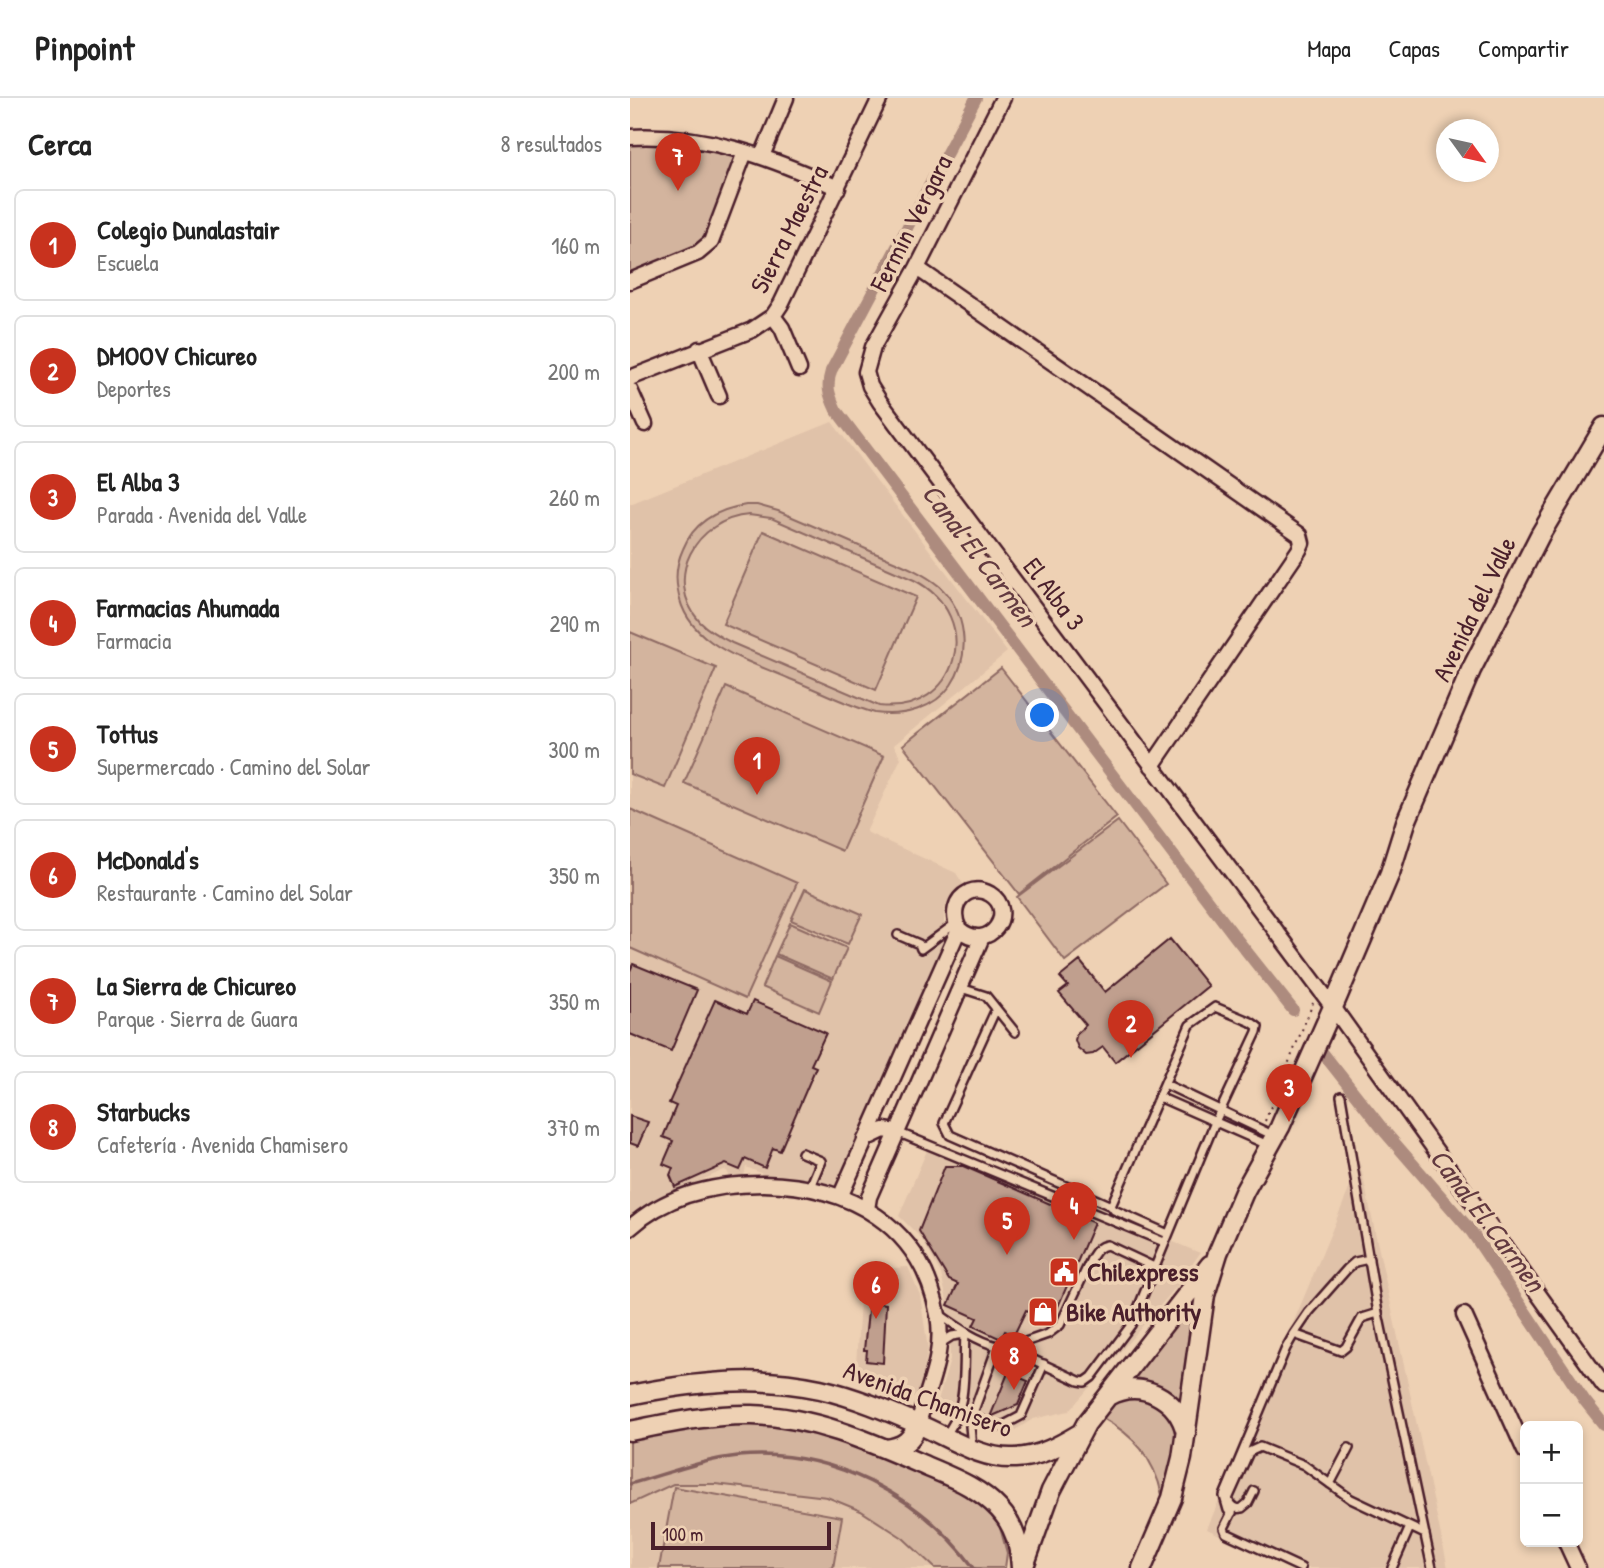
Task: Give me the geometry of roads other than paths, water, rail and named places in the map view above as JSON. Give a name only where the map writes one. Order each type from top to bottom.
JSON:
[{"type":"street","points":[[762,156],[786,98]]},
{"type":"street","name":"Sierra Maestra","points":[[630,379],[751,330],[773,316],[880,98]]},
{"type":"street","name":"Fermín Vergara","points":[[866,372],[873,346],[917,268],[1003,98]]},
{"type":"street","points":[[630,136],[679,137],[762,156],[838,188]]},
{"type":"street","points":[[630,281],[698,253],[711,242],[745,152]]},
{"type":"street","points":[[917,268],[1300,536],[1299,550],[1152,766]]},
{"type":"street","points":[[773,316],[782,328],[799,369]]},
{"type":"street","points":[[699,349],[719,396]]},
{"type":"street","name":"El Alba 3","points":[[866,372],[870,386],[880,402],[1326,998],[1604,1386]]},
{"type":"street","points":[[630,390],[645,424]]},
{"type":"street","name":"Avenida del Valle","points":[[1142,1568],[1172,1498],[1186,1437],[1205,1295],[1263,1135],[1497,615],[1553,511],[1604,427]]},
{"type":"street","points":[[841,1195],[958,926],[956,906],[960,899],[974,891],[987,892],[1000,904],[1001,916],[996,929],[982,937],[869,1197],[867,1209]]},
{"type":"street","points":[[958,926],[965,934],[982,937]]},
{"type":"street","name":"Avenida del Valle","points":[[1244,1192],[1280,1127],[1326,998]]},
{"type":"street","points":[[865,1139],[884,1130],[898,1132]]},
{"type":"street","points":[[630,1227],[665,1203],[702,1190],[751,1184],[810,1187],[841,1195],[867,1209],[898,1233],[925,1274],[938,1314],[941,1343],[936,1371],[918,1424],[908,1441],[899,1447],[886,1449]]},
{"type":"street","name":"Avenida del Valle","points":[[1022,1568],[1051,1491],[1079,1434],[1218,1253]]},
{"type":"street","points":[[1464,1315],[1520,1440]]},
{"type":"street","name":"Avenida Chamisero","points":[[630,1395],[716,1381],[772,1382],[836,1393],[999,1457],[1024,1457],[1053,1449],[1079,1434]]},
{"type":"street","points":[[1107,1397],[1132,1389],[1158,1395],[1176,1410],[1186,1437]]},
{"type":"street","points":[[632,1429],[710,1417],[754,1415],[813,1423],[886,1449],[962,1482],[990,1501],[1014,1532],[1022,1568]]},
{"type":"street","points":[[1568,1547],[1578,1568]]},
{"type":"lane","points":[[898,935],[919,944],[921,949],[958,926]]},
{"type":"lane","points":[[960,988],[986,996],[1015,1032]]},
{"type":"lane","points":[[938,1314],[965,1334],[998,1347],[1008,1348],[1079,1381],[1085,1382],[1092,1377],[1130,1325],[1258,1027],[1215,1007],[1190,1025],[1111,1206]]},
{"type":"lane","points":[[996,1009],[944,1123],[950,1135],[1168,1234]]},
{"type":"lane","points":[[1165,1084],[1221,1110],[1263,1135]]},
{"type":"lane","points":[[1341,1096],[1378,1313],[1432,1568]]},
{"type":"lane","points":[[1159,1097],[1215,1122],[1263,1135]]},
{"type":"lane","points":[[898,1132],[1164,1242]]},
{"type":"lane","points":[[802,1153],[821,1161],[810,1187]]},
{"type":"lane","points":[[1008,1348],[1048,1334],[1060,1325],[1091,1259],[1103,1246],[1107,1245],[1154,1267]]},
{"type":"lane","points":[[1254,1491],[1247,1505],[1227,1510],[1224,1496],[1286,1348],[1309,1312],[1347,1269],[1355,1262],[1369,1259]]},
{"type":"lane","points":[[1294,1334],[1341,1351],[1346,1347],[1360,1319],[1378,1313]]},
{"type":"lane","points":[[941,1343],[952,1336],[965,1334]]},
{"type":"lane","points":[[944,1436],[953,1427],[960,1412],[965,1334]]},
{"type":"lane","points":[[973,1449],[970,1435],[972,1416],[998,1347]]},
{"type":"lane","points":[[960,1412],[1000,1427],[1021,1416],[1044,1364]]},
{"type":"lane","points":[[1233,1510],[1228,1499],[1249,1452],[1257,1447],[1304,1465],[1351,1499],[1424,1534]]},
{"type":"lane","points":[[1330,1484],[1349,1448]]},
{"type":"lane","points":[[1233,1510],[1224,1528],[1226,1533],[1301,1568]]},
{"type":"lane","points":[[1392,1568],[1410,1527]]},
{"type":"waterway","name":"Canal El Carmen","points":[[976,98],[831,371],[829,391],[832,400],[836,410],[1293,1010]]},
{"type":"waterway","name":"Canal El Carmen","points":[[1322,1052],[1385,1132],[1471,1231],[1585,1401],[1604,1425]]},
{"type":"waterway","points":[[630,1484],[697,1464],[738,1456],[772,1455],[839,1468],[900,1499],[928,1519],[974,1568]]},
{"type":"place","name":"La Sierra de Chicureo","points":[[678,191]]},
{"type":"place","name":"Colegio Dunalastair","points":[[757,795]]},
{"type":"place","name":"DMOOV Chicureo","points":[[1131,1058]]},
{"type":"place","name":"El Alba 3","points":[[1289,1122]]},
{"type":"place","name":"Farmacias Ahumada","points":[[1074,1240]]},
{"type":"place","name":"Tottus","points":[[1007,1255]]},
{"type":"place","name":"Chilexpress","points":[[1064,1272]]},
{"type":"place","name":"Bike Authority","points":[[1043,1312]]},
{"type":"place","name":"McDonald's","points":[[876,1319]]},
{"type":"place","name":"Starbucks","points":[[1014,1390]]}]
